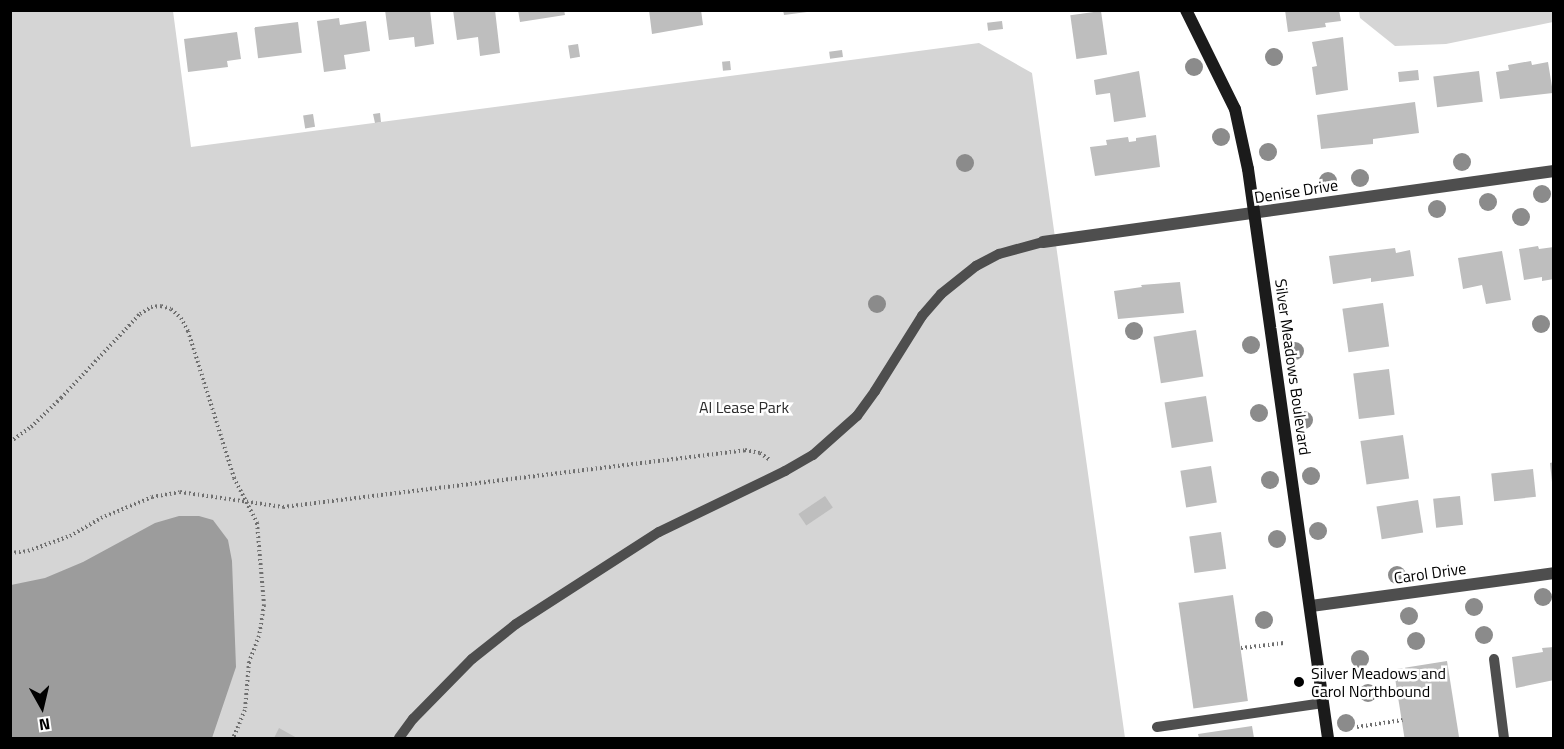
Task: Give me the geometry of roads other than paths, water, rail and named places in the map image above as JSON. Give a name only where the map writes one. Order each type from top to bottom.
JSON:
[{"type":"street","name":"Silver Meadows Boulevard","points":[[1186,10],[1235,109],[1254,214],[1328,738]]},
{"type":"street","name":"Denise Drive","points":[[1043,242],[1554,171]]},
{"type":"street","name":"Carol Drive","points":[[1311,606],[1554,573]]},
{"type":"lane","points":[[399,738],[413,719],[472,660],[516,624],[658,532],[785,471],[813,455],[857,416],[922,316],[957,279],[999,254],[1043,242]]},
{"type":"lane","points":[[1494,659],[1504,738]]},
{"type":"lane","points":[[1157,727],[1323,703]]},
{"type":"place","name":"Silver Meadows and Carol Northbound","points":[[1299,682]]},
{"type":"park label","name":"Al Lease Park","points":[[744,407]]}]
